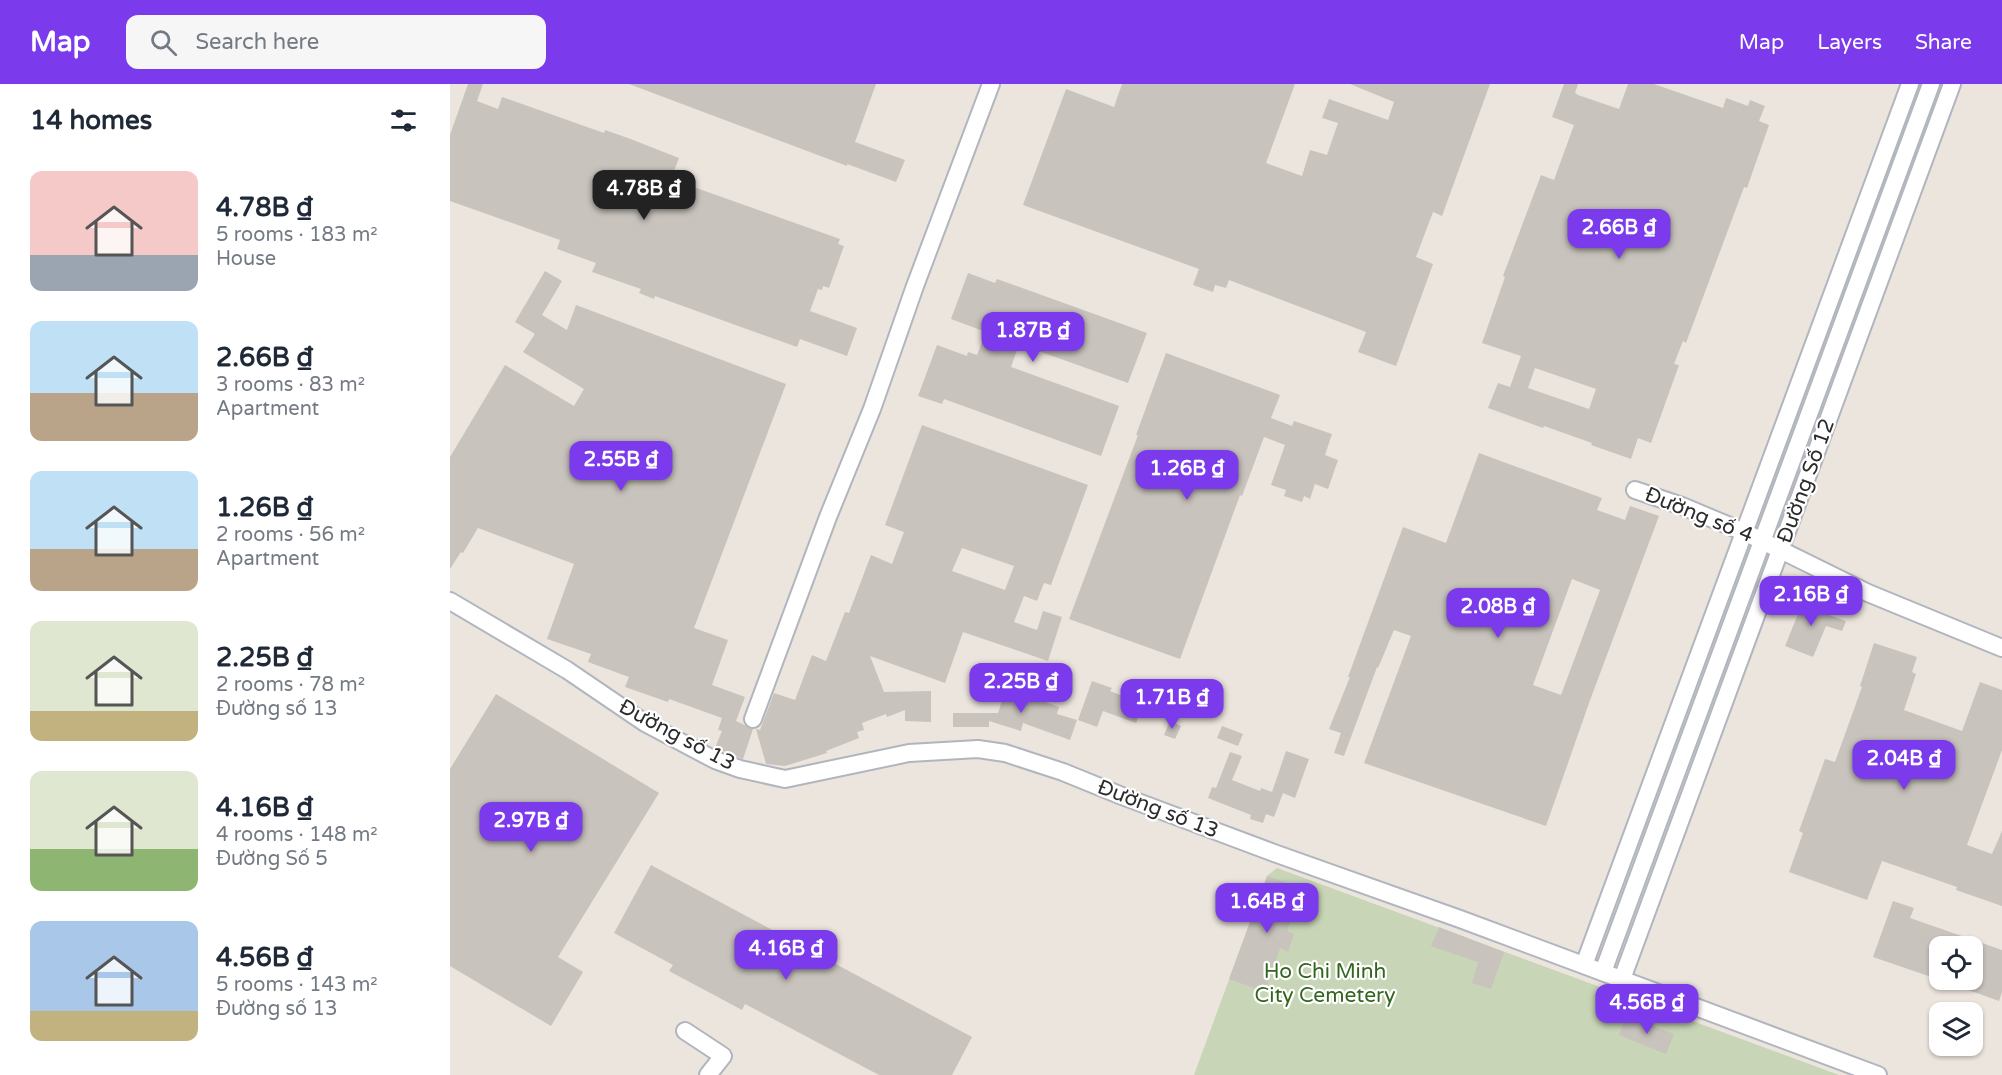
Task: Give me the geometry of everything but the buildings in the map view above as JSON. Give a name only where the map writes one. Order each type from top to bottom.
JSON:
[{"type":"street","points":[[753,719],[828,518],[872,409],[915,286],[991,84]]},
{"type":"street","name":"Đường Số 12","points":[[1584,965],[1910,84]]},
{"type":"street","name":"Đường Số 12","points":[[1603,972],[1931,84]]},
{"type":"street","name":"Đường Số 12","points":[[1622,979],[1952,84]]},
{"type":"street","name":"Đường số 4","points":[[1635,490],[1682,506],[1763,540],[1868,593],[2002,648]]},
{"type":"street","name":"Đường số 13","points":[[450,601],[567,670],[645,723],[715,760],[740,769],[785,779],[909,753],[978,748],[1005,753],[1063,771],[1122,796],[1268,851],[1584,965],[1878,1075]]},
{"type":"street","points":[[685,1031],[723,1056],[708,1075]]},
{"type":"green space","name":"Ho Chi Minh City Cemetery","points":[[1277,868],[1839,1075],[1194,1075],[1267,876]]}]
